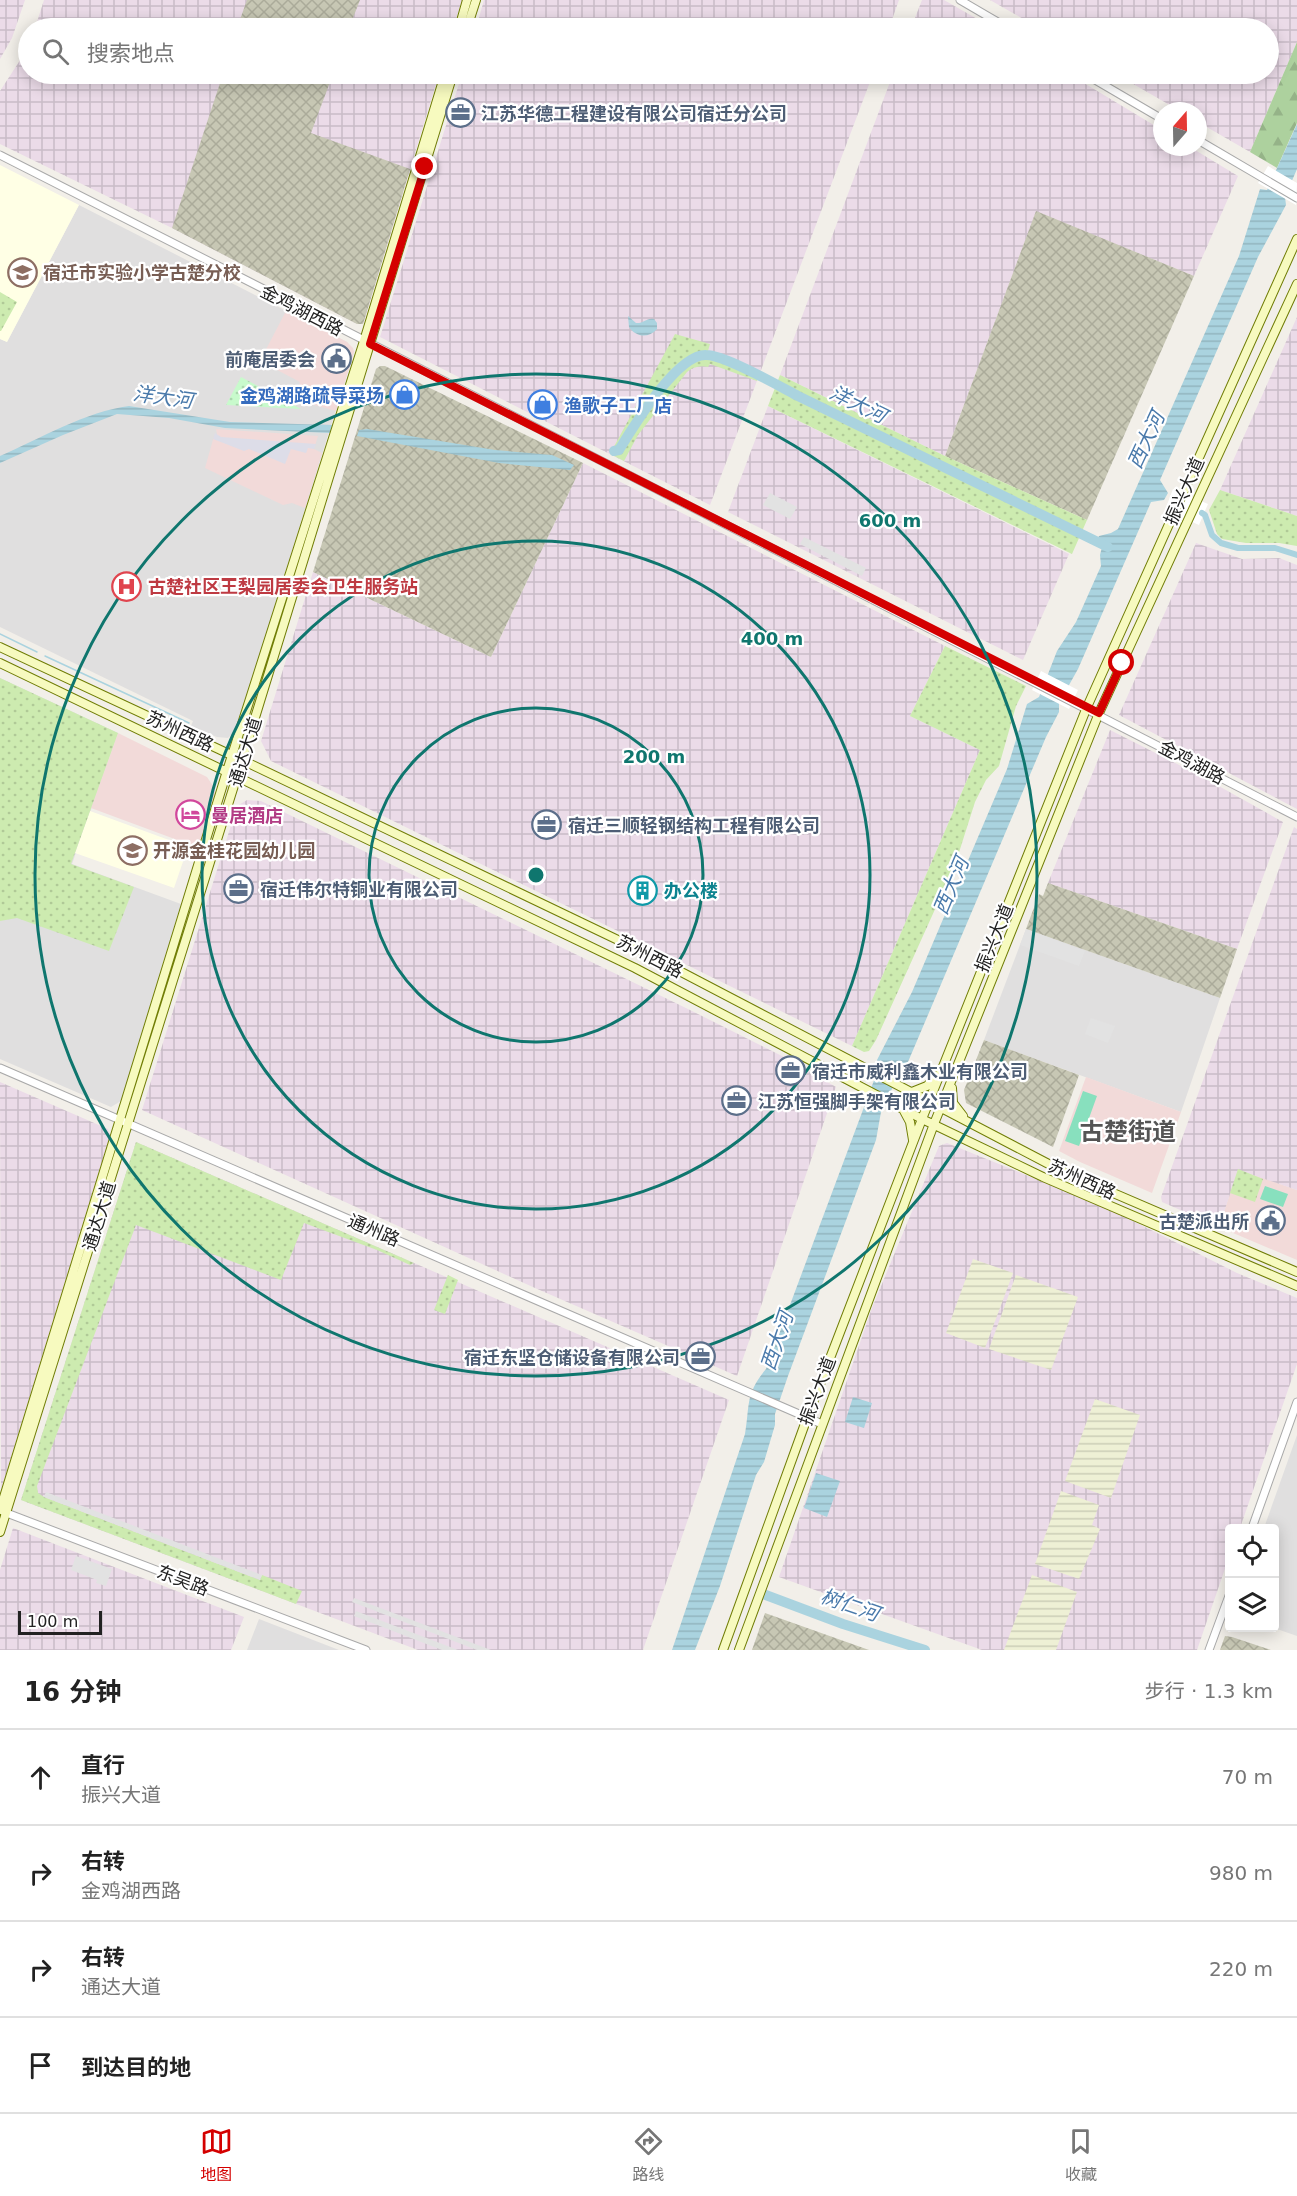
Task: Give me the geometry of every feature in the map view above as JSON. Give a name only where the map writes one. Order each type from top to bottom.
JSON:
[{"type":"main road","points":[[462,18],[467,0]]},
{"type":"main road","points":[[470,18],[476,0]]},
{"type":"main road","name":"通达大道","points":[[0,1532],[2,1511],[124,1122],[242,760],[442,84]]},
{"type":"main road","name":"通达大道","points":[[124,1122],[227,771],[450,84]]},
{"type":"main road","name":"振兴大道","points":[[723,1650],[807,1418],[913,1142],[1087,707],[1297,239]]},
{"type":"main road","name":"振兴大道","points":[[739,1650],[934,1124],[1099,713],[1297,284]]},
{"type":"main road","name":"苏州西路","points":[[0,647],[643,952],[1062,1171],[1297,1272]]},
{"type":"main road","name":"苏州西路","points":[[0,663],[635,968],[922,1119],[1046,1178],[1297,1286]]},
{"type":"main road","points":[[909,1091],[920,1090],[933,1081],[944,1064]]},
{"type":"main road","points":[[954,1075],[952,1103],[973,1124]]},
{"type":"main road","points":[[900,1108],[910,1122],[913,1142]]},
{"type":"main road","points":[[927,1144],[940,1134],[953,1133],[962,1118]]},
{"type":"street","points":[[960,0],[991,18]]},
{"type":"street","points":[[1102,84],[1153,114]]},
{"type":"street","points":[[1207,145],[1297,198]]},
{"type":"street","name":"金鸡湖西路","points":[[0,156],[1087,707]]},
{"type":"street","name":"金鸡湖路","points":[[1087,707],[1297,817]]},
{"type":"street","name":"通州路","points":[[0,1068],[822,1424]]},
{"type":"street","points":[[1253,1524],[1297,1402]]},
{"type":"street","name":"东吴路","points":[[2,1511],[366,1650]]},
{"type":"street","points":[[1209,1650],[1225,1607]]},
{"type":"shaded area","points":[[0,0],[25,0],[12,38],[0,59]]},
{"type":"shaded area","points":[[44,0],[462,0],[456,18],[38,18]]},
{"type":"shaded area","points":[[247,0],[360,0],[353,18],[241,18]]},
{"type":"shaded area","points":[[484,0],[899,0],[893,18],[479,18]]},
{"type":"shaded area","points":[[922,0],[944,0],[976,18],[915,18]]},
{"type":"shaded area","points":[[990,0],[1297,0],[1297,42],[1250,152],[1207,127],[1207,102],[1164,102],[1133,84],[1279,84],[1279,18],[1022,18]]},
{"type":"shaded area","points":[[18,63],[18,84],[436,84],[363,324],[357,324],[172,228],[0,144],[0,91]]},
{"type":"shaded area","points":[[220,84],[329,84],[311,133],[410,169],[363,324],[357,324],[172,228]]},
{"type":"shaded area","points":[[459,84],[869,84],[710,505],[380,337]]},
{"type":"shaded area","points":[[889,84],[1086,84],[1153,125],[1153,156],[1205,156],[1238,176],[1194,276],[1036,212],[945,456],[780,375]]},
{"type":"shaded area","name":"宿迁市实验小学古楚分校","points":[[0,165],[79,205],[7,342],[0,339]]},
{"type":"shaded area","points":[[79,205],[347,342],[354,352],[236,730],[228,738],[217,737],[191,726],[193,721],[0,627],[0,339],[7,342]]},
{"type":"shaded area","points":[[1036,211],[1194,276],[1087,520],[945,456]]},
{"type":"shaded area","points":[[286,311],[347,342],[353,348],[354,352],[336,411],[307,403],[311,394],[298,387],[300,382],[260,361]]},
{"type":"shaded area","points":[[1297,317],[1297,516],[1220,490]]},
{"type":"shaded area","points":[[385,366],[583,463],[491,657],[313,572],[376,369]]},
{"type":"shaded area","points":[[768,406],[1069,554],[1023,660],[728,512]]},
{"type":"shaded area","points":[[216,429],[318,436],[314,449],[322,453],[305,508],[292,503],[283,505],[205,468],[214,436],[217,434]]},
{"type":"shaded area","points":[[215,433],[221,437],[316,444],[314,449],[308,448],[306,453],[291,449],[285,464],[249,449],[244,451],[213,439]]},
{"type":"shaded area","points":[[583,463],[945,646],[910,716],[980,750],[852,1046],[271,761],[261,741],[313,572],[491,657]]},
{"type":"shaded area","points":[[770,493],[797,507],[790,519],[763,505]]},
{"type":"shaded area","points":[[804,537],[866,568],[862,576],[800,544]]},
{"type":"shaded area","points":[[1196,543],[1242,559],[1279,558],[1297,565],[1297,809],[1119,715]]},
{"type":"shaded area","points":[[0,678],[118,733],[72,864],[181,904],[121,1101],[111,1107],[0,1059]]},
{"type":"shaded area","points":[[1110,730],[1199,775],[1283,822],[1237,949],[1048,883]]},
{"type":"shaded area","points":[[118,733],[207,777],[215,789],[215,799],[199,848],[91,808]]},
{"type":"shaded area","points":[[247,800],[261,801],[692,1011],[784,1057],[836,1087],[737,1376],[535,1288],[142,1110],[237,806]]},
{"type":"shaded area","name":"开源金桂花园幼儿园","points":[[90,811],[188,847],[174,888],[75,853]]},
{"type":"shaded area","points":[[1294,827],[1297,829],[1297,1190],[1238,1170],[1219,1227],[1162,1202],[1161,1197]]},
{"type":"shaded area","points":[[1048,883],[1237,949],[1220,998],[1026,929],[1039,894],[1043,896]]},
{"type":"shaded area","points":[[1026,929],[1220,998],[1181,1112],[984,1040]]},
{"type":"shaded area","points":[[1026,929],[1085,951],[1079,966],[1020,945]]},
{"type":"shaded area","points":[[1091,1018],[1115,1026],[1108,1043],[1085,1034]]},
{"type":"shaded area","points":[[984,1040],[1079,1075],[1053,1147],[966,1103],[964,1090]]},
{"type":"shaded area","points":[[1086,1077],[1181,1112],[1152,1193],[1059,1151]]},
{"type":"shaded area","points":[[0,1082],[108,1129],[110,1136],[1,1490]]},
{"type":"shaded area","points":[[136,1142],[729,1400],[643,1650],[418,1650],[21,1500]]},
{"type":"shaded area","points":[[947,1143],[1107,1208],[1237,1273],[1297,1298],[1297,1364],[1241,1524],[1225,1524],[1225,1569],[1197,1650],[982,1650],[779,1577],[872,1308],[939,1146]]},
{"type":"shaded area","points":[[1238,1169],[1297,1190],[1297,1260],[1219,1227]]},
{"type":"shaded area","points":[[973,1259],[1013,1273],[985,1348],[946,1333]]},
{"type":"shaded area","points":[[1016,1275],[1078,1297],[1051,1370],[989,1349]]},
{"type":"shaded area","points":[[1095,1399],[1140,1415],[1111,1498],[1065,1481]]},
{"type":"shaded area","points":[[1297,1435],[1297,1636],[1279,1630],[1279,1524],[1265,1524]]},
{"type":"shaded area","points":[[1061,1491],[1099,1505],[1092,1525],[1100,1529],[1079,1579],[1035,1564]]},
{"type":"shaded area","points":[[46,1492],[262,1575],[260,1580],[44,1497]]},
{"type":"shaded area","points":[[13,1528],[244,1617],[231,1650],[0,1650],[0,1570]]},
{"type":"shaded area","points":[[76,1556],[112,1569],[106,1586],[71,1570]]},
{"type":"shaded area","points":[[1032,1575],[1077,1592],[1056,1650],[1004,1650]]},
{"type":"shaded area","points":[[354,1598],[491,1650],[477,1650],[352,1602]]},
{"type":"shaded area","points":[[356,1611],[458,1650],[442,1650],[354,1616]]},
{"type":"shaded area","points":[[765,1613],[869,1650],[752,1650]]},
{"type":"shaded area","points":[[259,1619],[339,1650],[247,1650]]},
{"type":"shaded area","points":[[1225,1636],[1232,1637],[1271,1650],[1220,1650]]},
{"type":"green space","points":[[1297,42],[1297,123],[1277,168],[1250,152]]},
{"type":"green space","points":[[0,292],[17,302],[1,331],[0,331]]},
{"type":"green space","points":[[675,334],[710,344],[708,351],[761,373],[757,381],[710,364],[708,367],[699,366],[689,370],[638,435],[624,461],[610,454]]},
{"type":"green space","points":[[780,375],[945,456],[1087,520],[1072,554],[768,406]]},
{"type":"green space","points":[[241,377],[301,409],[226,405]]},
{"type":"green space","points":[[1220,490],[1297,516],[1297,546],[1222,539],[1217,534],[1209,510]]},
{"type":"green space","points":[[945,646],[1026,686],[1016,706],[999,766],[986,780],[975,802],[955,865],[876,1040],[869,1051],[864,1052],[852,1046],[980,750],[910,716]]},
{"type":"green space","points":[[0,678],[118,733],[71,864],[134,887],[109,951],[17,918],[0,921]]},
{"type":"green space","points":[[1083,1091],[1097,1096],[1079,1146],[1065,1141]]},
{"type":"green space","points":[[136,1142],[414,1263],[410,1265],[304,1223],[281,1280],[136,1225],[37,1486],[38,1493],[44,1497],[260,1580],[262,1575],[302,1591],[296,1604],[21,1500]]},
{"type":"green space","points":[[1238,1169],[1263,1179],[1255,1202],[1230,1193]]},
{"type":"green space","points":[[1265,1186],[1288,1194],[1283,1207],[1260,1199]]},
{"type":"green space","points":[[448,1275],[458,1280],[445,1314],[434,1310]]},
{"type":"water","name":"西大河","points":[[1297,124],[1297,169],[1285,197],[1286,205],[1258,257],[1160,480],[1168,493],[1164,500],[1151,502],[1078,669],[1059,703],[1059,712],[1046,737],[905,1069],[900,1072],[881,1112],[876,1140],[788,1376],[775,1414],[775,1425],[764,1462],[756,1475],[720,1586],[695,1650],[672,1650],[745,1434],[751,1393],[766,1369],[879,1067],[877,1060],[912,992],[1007,769],[1027,704],[1039,697],[1057,651],[1076,622],[1101,566],[1102,547],[1096,543],[1099,536],[1118,529],[1239,256],[1260,189],[1267,190]]},
{"type":"water","points":[[628,316],[636,323],[654,319],[657,329],[650,334],[639,335],[629,327]]},
{"type":"water","points":[[129,406],[230,422],[333,425],[330,433],[225,428],[169,418],[117,414],[0,463],[0,456],[63,426]]},
{"type":"water","points":[[367,429],[495,450],[552,455],[574,465],[570,470],[499,463],[357,436],[359,430]]},
{"type":"water","points":[[853,1397],[872,1403],[864,1428],[845,1422]]},
{"type":"water","points":[[816,1473],[840,1481],[827,1517],[804,1508]]},
{"type":"pier","points":[[1268,166],[1297,183],[1296,205],[1258,183]]},
{"type":"pier","points":[[1173,489],[1208,504],[1199,525],[1165,510]]},
{"type":"pier","points":[[1041,671],[1078,690],[1069,709],[1032,690]]},
{"type":"waterway","name":"洋大河","points":[[614,451],[619,450],[657,393],[682,366],[695,358],[706,355],[715,356],[1108,547]]},
{"type":"waterway","name":"洋大河","points":[[1202,513],[1205,515],[1212,535],[1221,543],[1238,548],[1275,548],[1297,555]]},
{"type":"waterway","points":[[0,634],[37,652]]},
{"type":"waterway","points":[[45,656],[189,723]]},
{"type":"waterway","name":"树仁河","points":[[763,1594],[843,1624],[925,1650]]},
{"type":"place","name":"江苏华德工程建设有限公司宿迁分公司","points":[[460,113]]},
{"type":"place","name":"宿迁市实验小学古楚分校","points":[[22,272]]},
{"type":"place","name":"前庵居委会","points":[[336,359]]},
{"type":"place","name":"金鸡湖路疏导菜场","points":[[405,395]]},
{"type":"place","name":"渔歌子工厂店","points":[[543,405]]},
{"type":"place","name":"古楚社区王梨园居委会卫生服务站","points":[[127,586]]},
{"type":"place","name":"曼居酒店","points":[[190,815]]},
{"type":"place","name":"宿迁三顺轻钢结构工程有限公司","points":[[547,825]]},
{"type":"place","name":"开源金桂花园幼儿园","points":[[132,850]]},
{"type":"place","name":"宿迁伟尔特铜业有限公司","points":[[239,889]]},
{"type":"place","name":"办公楼","points":[[643,890]]},
{"type":"place","name":"宿迁市威利鑫木业有限公司","points":[[791,1071]]},
{"type":"place","name":"江苏恒强脚手架有限公司","points":[[737,1101]]},
{"type":"place","name":"古楚派出所","points":[[1270,1221]]},
{"type":"place","name":"宿迁东坚仓储设备有限公司","points":[[701,1357]]},
{"type":"district","name":"古楚街道","points":[[1128,1132]]},
{"type":"route","points":[[425,167],[370,344],[1099,713],[1122,663]]}]
